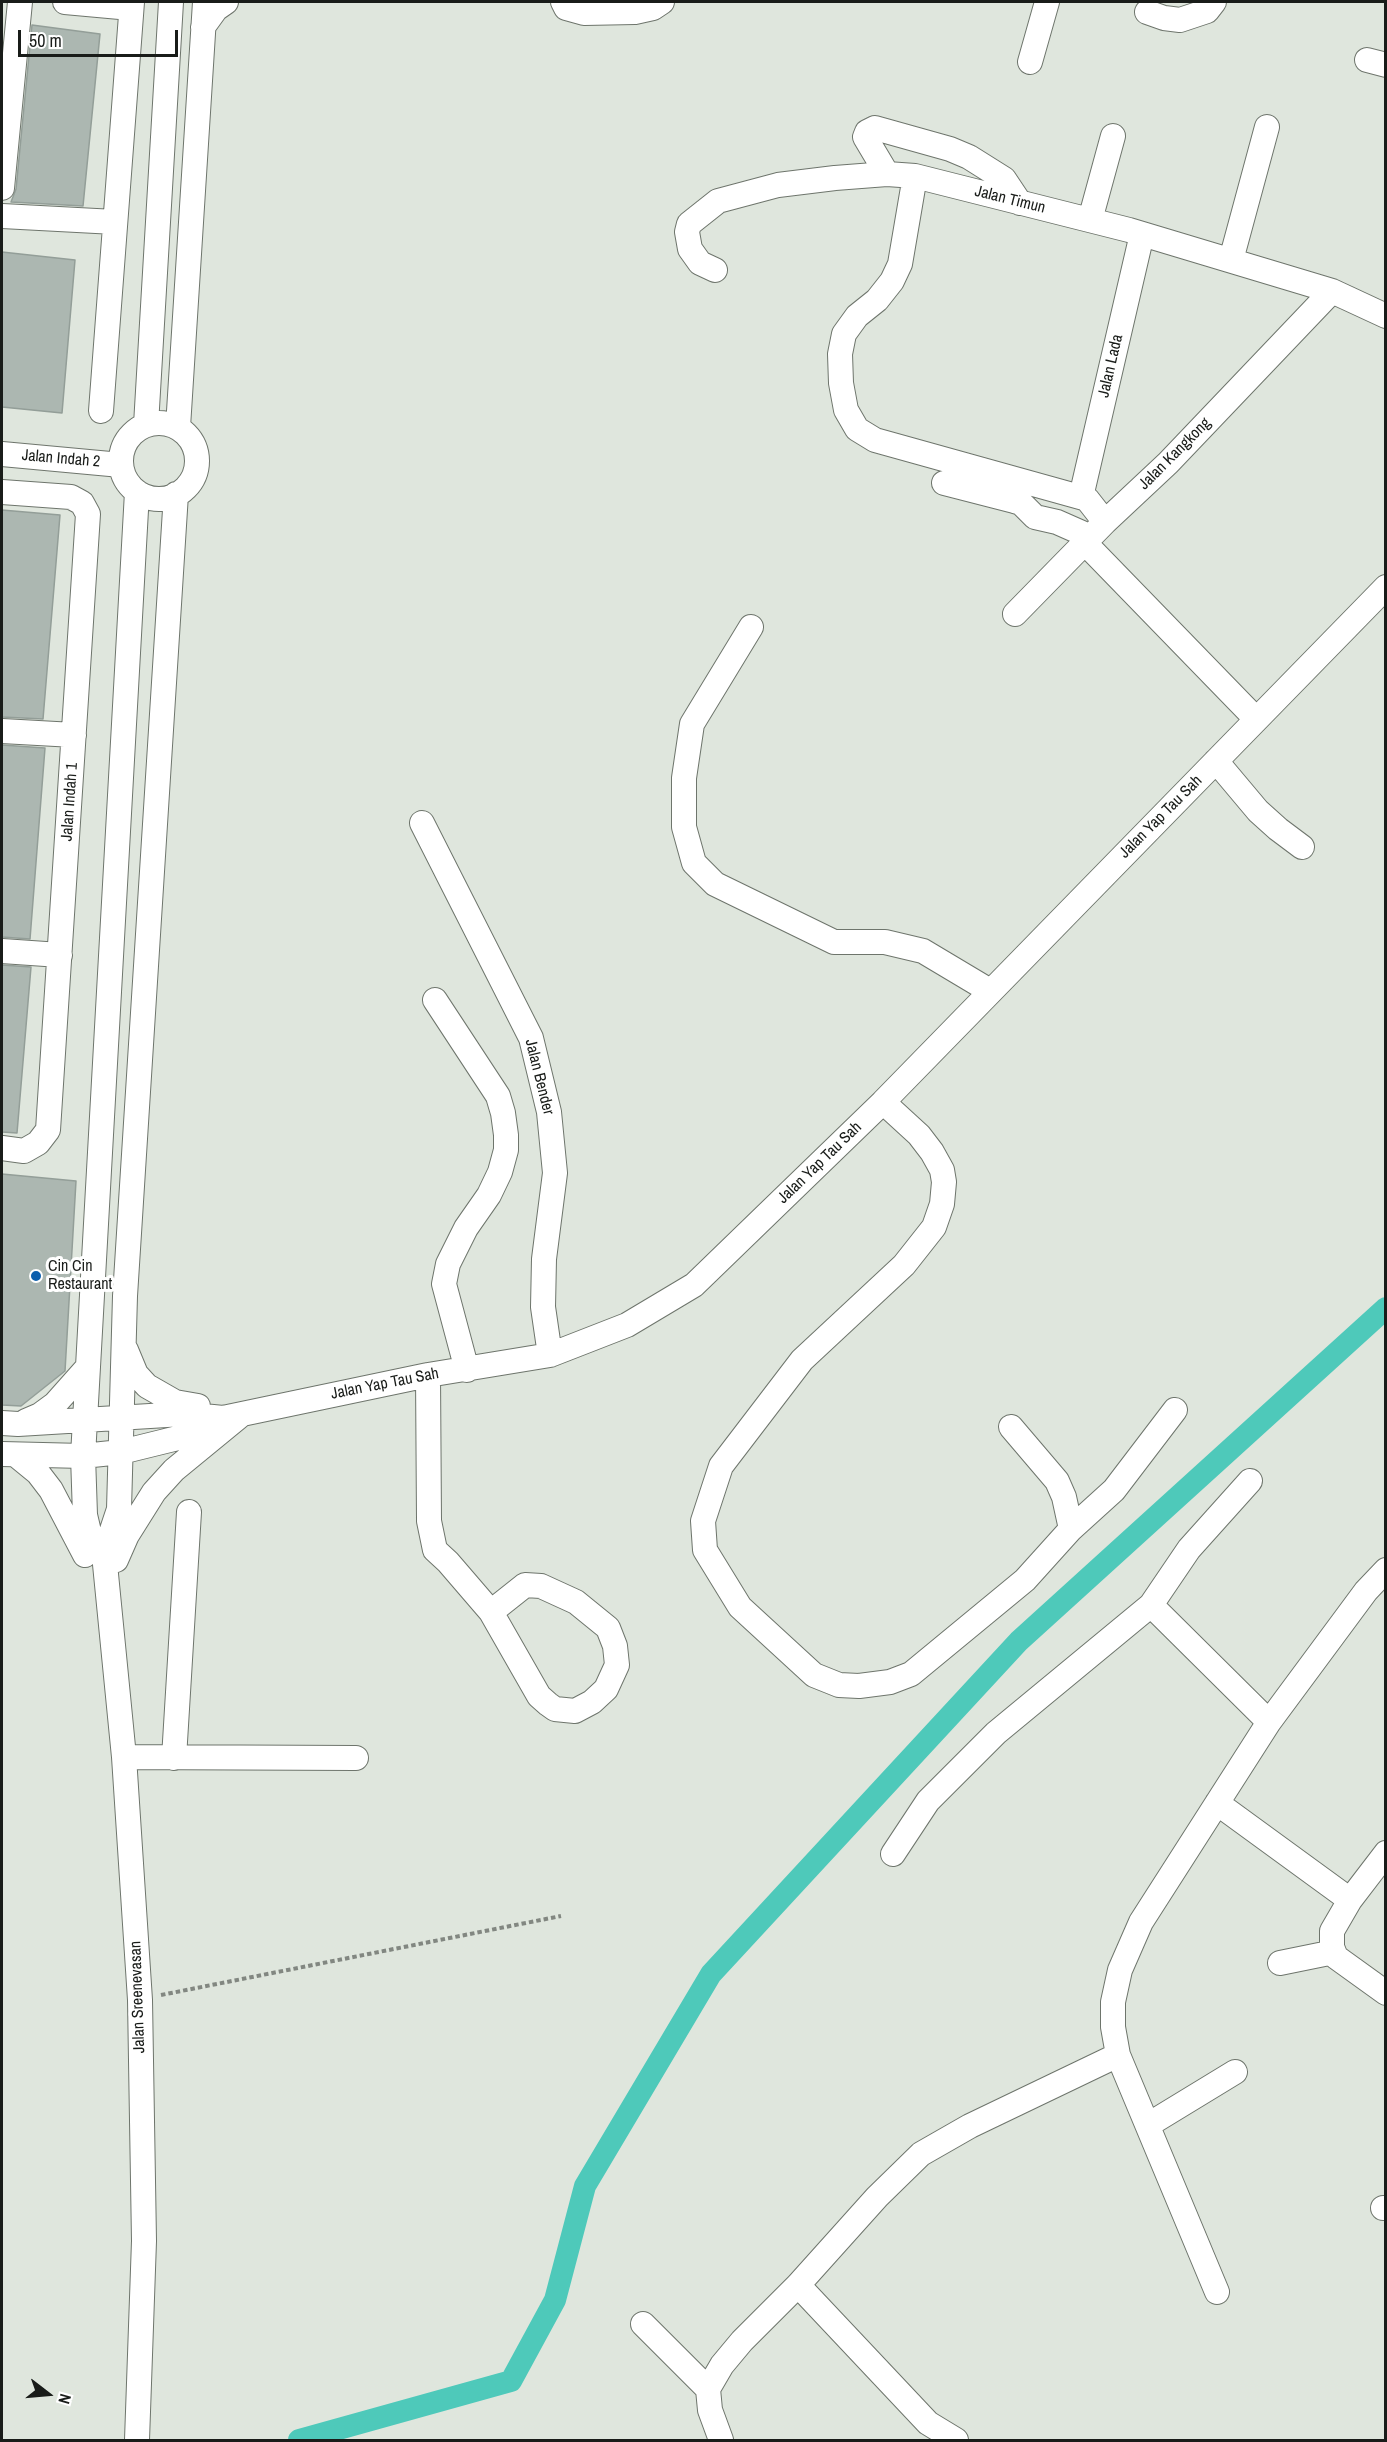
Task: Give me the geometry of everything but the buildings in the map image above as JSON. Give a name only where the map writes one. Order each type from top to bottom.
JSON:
[{"type":"street","points":[[2,188],[20,2]]},
{"type":"street","points":[[65,2],[132,5],[101,411]]},
{"type":"street","points":[[146,425],[171,2]]},
{"type":"street","points":[[178,427],[205,2]]},
{"type":"street","points":[[203,27],[216,9],[226,2]]},
{"type":"street","points":[[563,2],[566,8],[584,14],[634,12],[652,8],[662,2]]},
{"type":"street","points":[[1030,62],[1047,2]]},
{"type":"street","points":[[1147,12],[1164,18],[1180,20],[1207,11],[1214,2]]},
{"type":"street","points":[[1231,260],[1267,127]]},
{"type":"street","points":[[887,174],[865,137],[867,132],[875,128],[950,149],[969,157],[1004,179],[1020,203]]},
{"type":"street","points":[[1090,220],[1113,136]]},
{"type":"street","name":"Jalan Timun","points":[[715,270],[700,263],[690,249],[687,232],[689,224],[718,201],[778,185],[887,174],[915,176],[1142,234],[1332,291],[1386,316]]},
{"type":"street","points":[[915,176],[900,264],[892,281],[877,300],[857,315],[844,334],[840,354],[841,383],[846,410],[857,429],[889,446],[1081,497],[1091,503],[1094,534]]},
{"type":"street","points":[[2,216],[115,222]]},
{"type":"street","name":"Jalan Lada","points":[[1081,497],[1142,234]]},
{"type":"street","name":"Jalan Kangkong","points":[[1015,615],[1168,463],[1332,291]]},
{"type":"street","points":[[168,423],[178,427],[188,436],[195,448],[197,461],[191,481],[176,495],[156,498],[137,492],[129,485],[121,465],[122,452],[135,431],[146,425],[168,423]]},
{"type":"street","name":"Jalan Indah 2","points":[[2,454],[121,465]]},
{"type":"street","points":[[944,483],[1021,503],[1035,517],[1094,534],[1256,719]]},
{"type":"street","name":"Jalan Indah 1","points":[[2,492],[72,497],[82,503],[88,514],[48,1130],[39,1143],[24,1151],[2,1148]]},
{"type":"street","points":[[104,1554],[89,1532],[85,1515],[83,1456],[137,492]]},
{"type":"street","points":[[104,1554],[119,1509],[123,1342],[176,495]]},
{"type":"street","name":"Jalan Yap Tau Sah","points":[[10,1424],[85,1421],[122,1416],[183,1414],[232,1416],[428,1375],[550,1354],[627,1325],[694,1285],[883,1102],[1386,587]]},
{"type":"street","points":[[751,627],[692,724],[684,778],[684,827],[694,863],[715,884],[834,942],[885,942],[923,951],[990,991]]},
{"type":"street","points":[[2,730],[74,735]]},
{"type":"street","points":[[1216,761],[1258,811],[1302,847]]},
{"type":"street","name":"Jalan Bender","points":[[422,823],[531,1038],[547,1102],[555,1173],[544,1259],[543,1307],[550,1354]]},
{"type":"street","points":[[2,951],[60,955]]},
{"type":"street","points":[[435,1000],[498,1096],[506,1135],[506,1150],[500,1172],[489,1195],[466,1228],[448,1264],[444,1284],[467,1370]]},
{"type":"street","points":[[883,1102],[919,1135],[932,1152],[942,1170],[944,1182],[942,1204],[934,1227],[904,1265],[802,1360],[721,1466],[703,1521],[705,1550],[740,1607],[814,1675],[839,1685],[859,1686],[890,1682],[912,1674],[1025,1580],[1071,1529],[1114,1490],[1175,1410]]},
{"type":"street","points":[[123,1342],[136,1374],[147,1386],[175,1402],[232,1416]]},
{"type":"street","points":[[10,1424],[40,1415],[55,1404],[87,1368]]},
{"type":"street","points":[[428,1375],[429,1521],[435,1551],[448,1562],[491,1612],[538,1696],[555,1709],[575,1711],[592,1702],[606,1689],[617,1665],[615,1646],[608,1628],[576,1602],[541,1586],[525,1586],[491,1612]]},
{"type":"street","points":[[9,1455],[83,1456],[122,1452],[186,1436],[232,1416]]},
{"type":"street","points":[[107,1593],[118,1554],[154,1492],[232,1416]]},
{"type":"street","points":[[1011,1427],[1057,1481],[1064,1497],[1071,1529]]},
{"type":"street","points":[[9,1455],[38,1473],[51,1490],[107,1593]]},
{"type":"street","points":[[893,1854],[928,1801],[996,1733],[1151,1605],[1190,1549],[1250,1481]]},
{"type":"street","points":[[174,1758],[189,1512]]},
{"type":"street","name":"Jalan Sreenevasan","points":[[104,1554],[124,1757],[140,2000],[144,2241],[137,2440]]},
{"type":"street","points":[[1217,2292],[1118,2055],[1113,2028],[1113,2002],[1120,1970],[1141,1922],[1269,1722],[1366,1590],[1386,1570]]},
{"type":"street","points":[[1151,1605],[1269,1722]]},
{"type":"street","points":[[124,1757],[356,1758]]},
{"type":"street","points":[[1217,1803],[1350,1900]]},
{"type":"street","points":[[1386,1853],[1350,1900],[1332,1931],[1336,1957],[1386,1993]]},
{"type":"street","points":[[1280,1964],[1334,1952]]},
{"type":"street","points":[[721,2440],[710,2410],[708,2389],[722,2365],[742,2341],[798,2285],[876,2197],[921,2154],[970,2126],[1118,2055]]},
{"type":"street","points":[[1148,2125],[1235,2072]]},
{"type":"street","points":[[798,2285],[928,2422],[956,2440]]},
{"type":"street","points":[[643,2324],[708,2389]]},
{"type":"path","points":[[140,2000],[561,1916]]},
{"type":"waterway","points":[[299,2440],[511,2381],[555,2300],[585,2186],[711,1974],[1019,1641],[1386,1308]]},
{"type":"place","name":"Cin Cin Restaurant","points":[[36,1276]]}]
